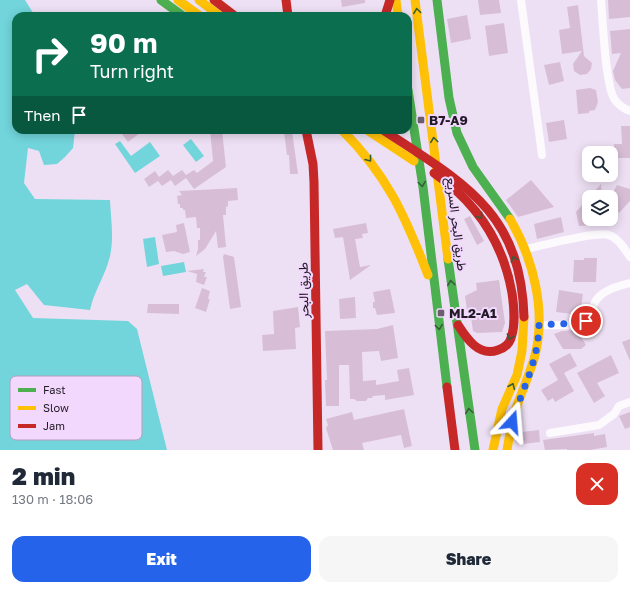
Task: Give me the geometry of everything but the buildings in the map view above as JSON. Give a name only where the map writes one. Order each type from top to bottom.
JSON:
[{"type":"main road","points":[[161,0],[178,12]]},
{"type":"main road","points":[[178,0],[194,12]]},
{"type":"main road","points":[[199,0],[215,12]]},
{"type":"main road","points":[[214,0],[230,12]]},
{"type":"main road","points":[[286,0],[288,12]]},
{"type":"main road","points":[[386,12],[390,0]]},
{"type":"main road","points":[[396,0],[398,12]]},
{"type":"main road","name":"طريق البحر السريع","points":[[415,0],[456,322],[475,450]]},
{"type":"main road","points":[[437,0],[449,99],[458,138],[473,168],[511,220],[526,249],[537,291],[539,325],[537,352],[516,411],[507,450]]},
{"type":"main road","points":[[412,116],[423,187],[455,450]]},
{"type":"main road","name":"طريق البحر","points":[[307,134],[313,164],[314,182],[318,450]]},
{"type":"main road","points":[[346,134],[368,157],[384,180],[406,220],[435,293]]},
{"type":"main road","points":[[373,134],[454,187],[483,219],[503,258],[510,278],[514,312],[511,341],[506,346],[495,352],[482,351],[475,347],[466,338],[456,322]]},
{"type":"main road","points":[[388,134],[454,175],[474,193],[491,214],[506,237],[521,278],[524,302],[525,334],[517,375],[502,409],[493,450]]},
{"type":"street","points":[[521,0],[542,155]]},
{"type":"street","points":[[601,0],[607,65],[612,94],[619,105],[630,111]]},
{"type":"street","points":[[526,249],[588,236],[607,234],[616,239],[630,257]]},
{"type":"street","points":[[539,325],[586,321],[600,295],[630,283]]},
{"type":"street","points":[[550,433],[599,426],[614,414],[618,406],[630,402]]},
{"type":"water","points":[[0,0],[25,0],[32,12],[12,12],[12,134],[75,134],[73,148],[57,164],[44,165],[39,151],[28,148],[24,183],[35,199],[110,200],[112,240],[106,269],[90,310],[44,305],[27,284],[15,290],[33,318],[128,321],[137,329],[167,450],[0,450]]},
{"type":"water","points":[[191,139],[204,156],[196,162],[183,145]]},
{"type":"water","points":[[120,141],[131,156],[150,142],[160,156],[135,173],[115,144]]},
{"type":"water","points":[[155,237],[159,264],[147,267],[143,239]]},
{"type":"water","points":[[184,262],[186,272],[163,276],[161,266]]},
{"type":"traffic: fast","points":[[161,0],[178,12]]},
{"type":"traffic: fast","points":[[437,0],[449,98],[457,133],[473,167],[510,219]]},
{"type":"traffic: fast","points":[[412,116],[423,187],[447,387]]},
{"type":"traffic: fast","points":[[448,259],[475,450]]},
{"type":"traffic: slow","points":[[178,0],[194,12]]},
{"type":"traffic: slow","points":[[199,0],[215,12]]},
{"type":"traffic: slow","points":[[396,0],[398,12]]},
{"type":"traffic: slow","points":[[415,0],[448,259]]},
{"type":"traffic: slow","points":[[346,134],[372,164],[394,198],[403,215],[428,275]]},
{"type":"traffic: slow","points":[[373,134],[414,161]]},
{"type":"traffic: slow","points":[[507,450],[514,414],[534,359],[538,341],[539,323],[536,287],[532,269],[526,252],[510,219]]},
{"type":"traffic: slow","points":[[493,450],[502,409],[517,375],[522,351],[524,317]]},
{"type":"traffic: jam","points":[[214,0],[230,12]]},
{"type":"traffic: jam","points":[[286,0],[288,12]]},
{"type":"traffic: jam","points":[[386,12],[390,0]]},
{"type":"traffic: jam","points":[[307,134],[313,164],[314,182],[318,450]]},
{"type":"traffic: jam","points":[[389,134],[438,166],[462,184],[482,203],[499,225],[512,250],[520,281],[524,317]]},
{"type":"traffic: jam","points":[[434,173],[463,197],[475,210],[485,225],[502,257],[508,274],[512,293],[514,327],[510,340],[504,347],[491,352],[479,349],[465,336],[458,325]]},
{"type":"traffic: jam","points":[[447,387],[455,450]]},
{"type":"place","name":"B7-A9","points":[[421,120]]},
{"type":"place","name":"ML2-A1","points":[[441,313]]},
{"type":"route","points":[[512,422],[518,403],[528,382],[537,352],[539,325],[586,321]]}]
